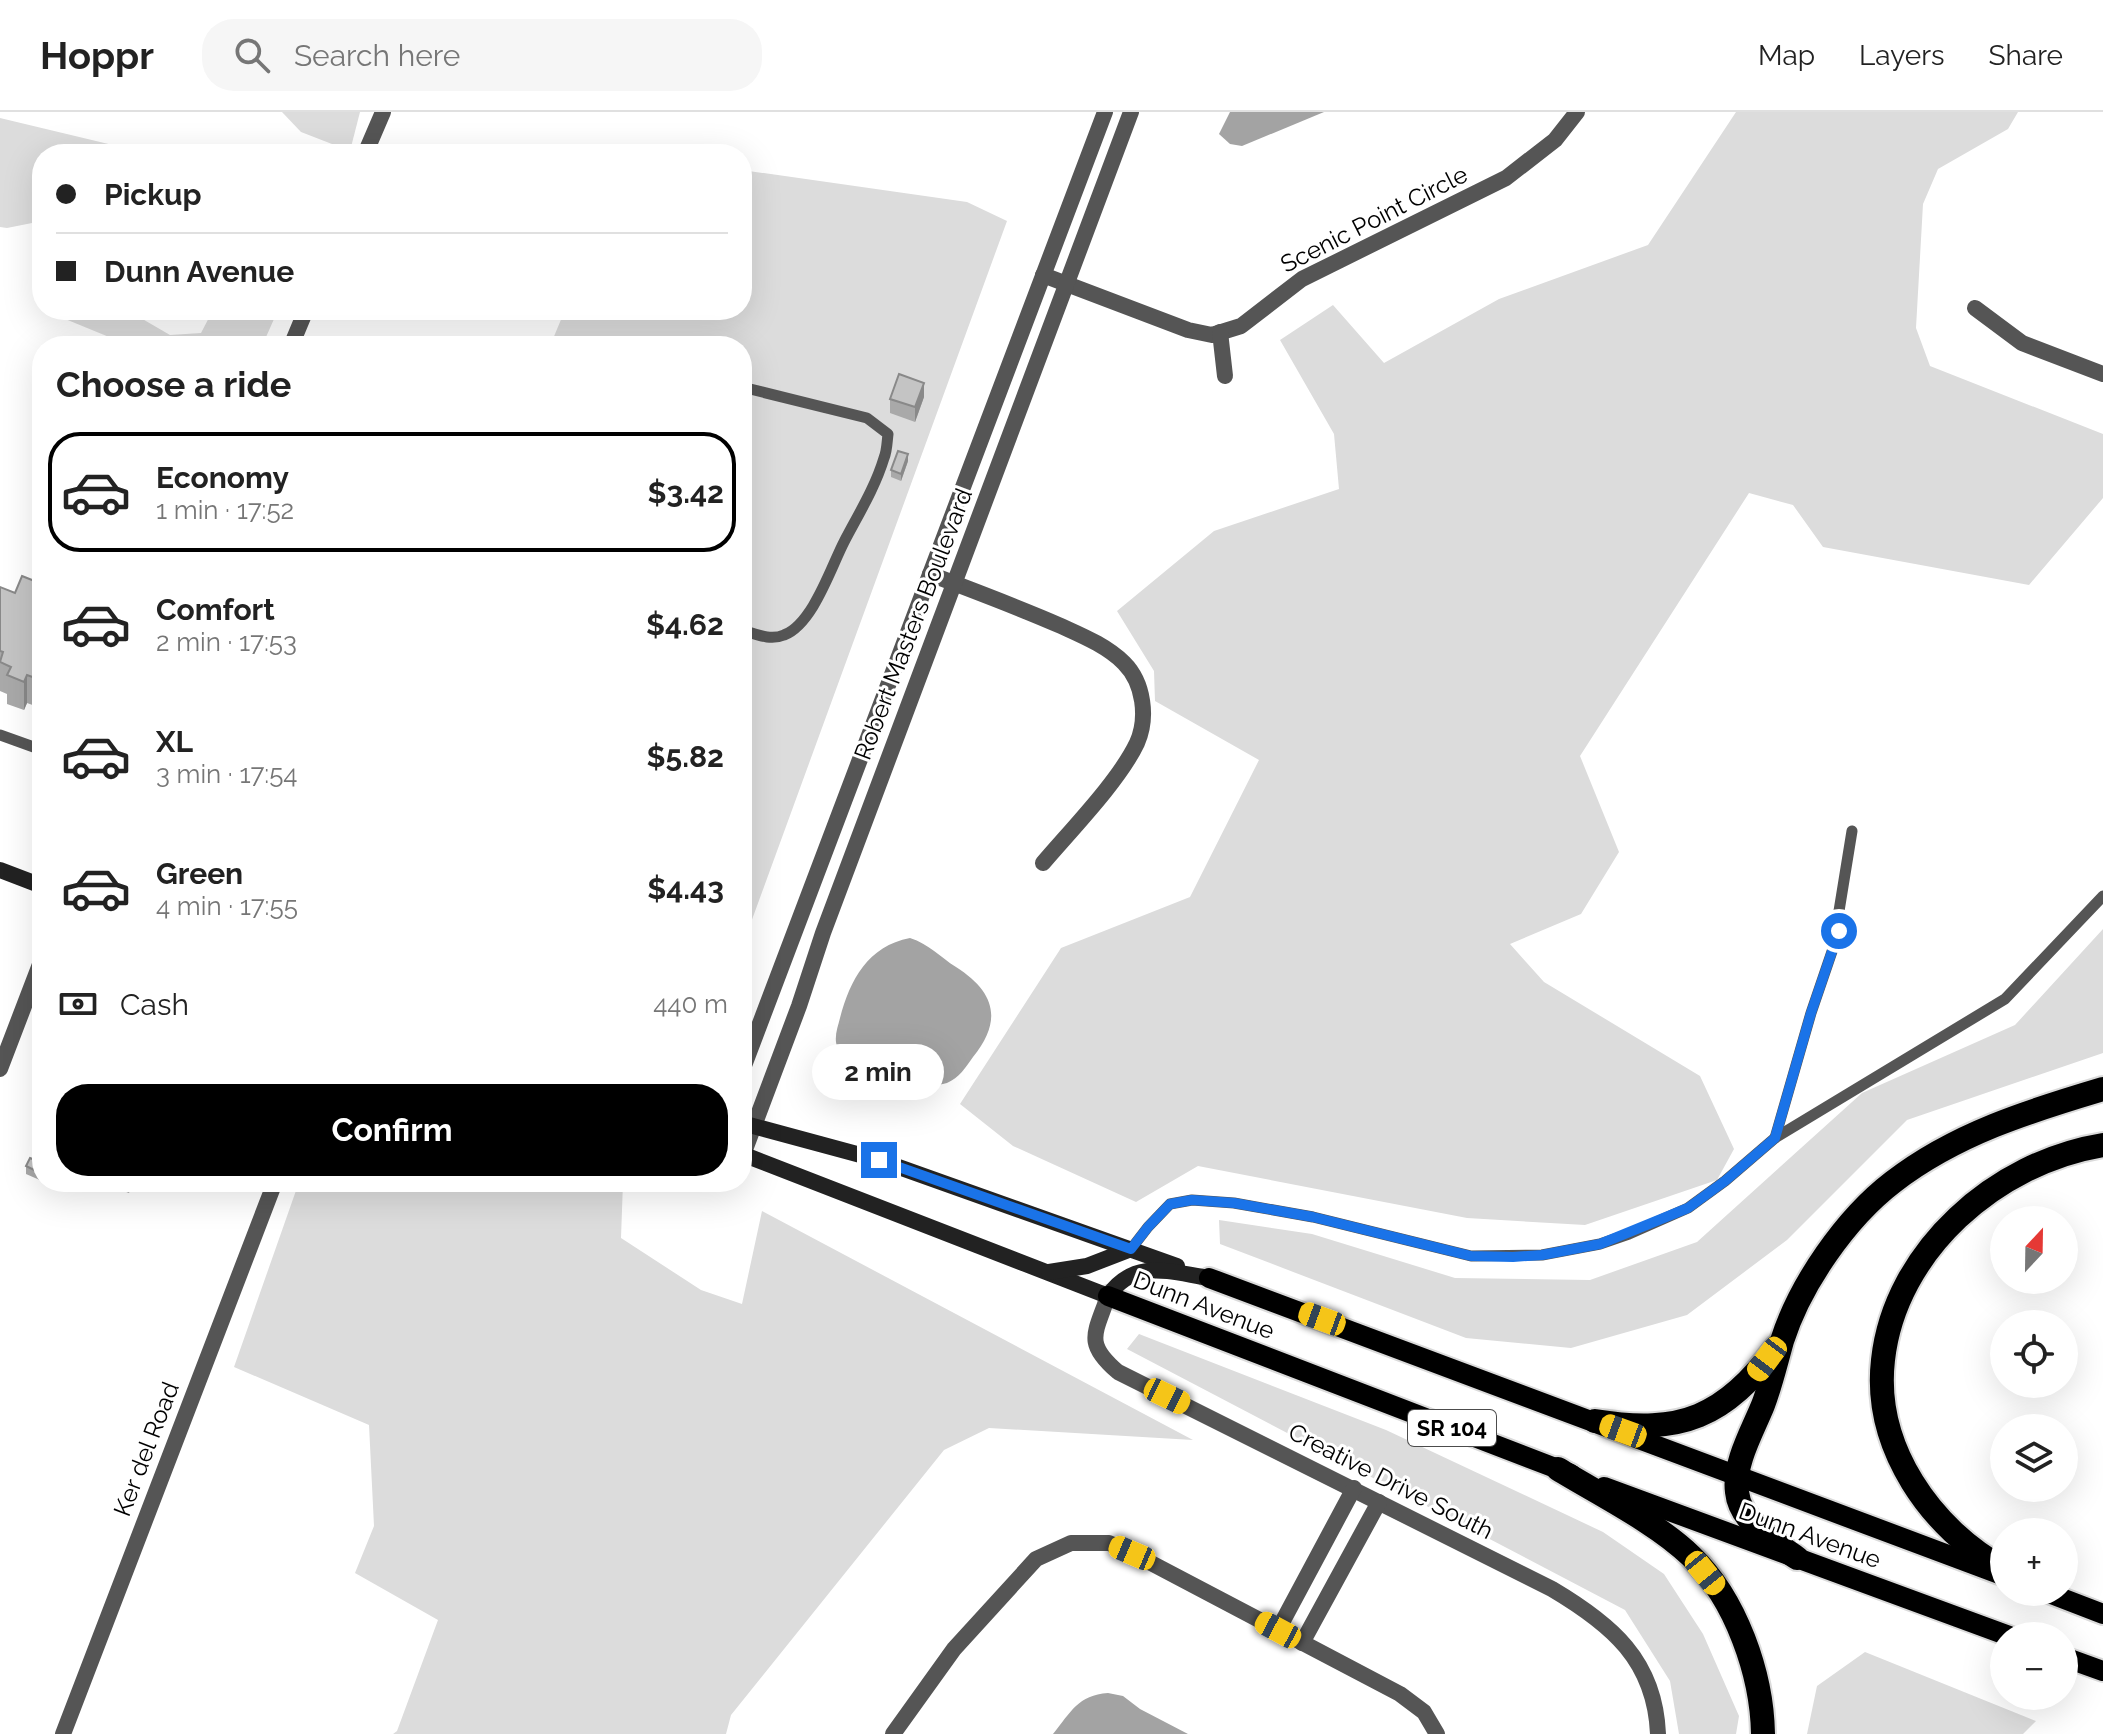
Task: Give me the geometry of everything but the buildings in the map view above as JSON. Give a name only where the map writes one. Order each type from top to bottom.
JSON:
[{"type":"highway","points":[[1797,1558],[1766,1536],[1750,1519],[1737,1493],[1737,1474],[1771,1385],[1783,1339],[1801,1297],[1822,1261],[1859,1214],[1890,1184],[1929,1157],[1980,1130],[2103,1089]]},
{"type":"highway","points":[[1990,1560],[1951,1534],[1906,1473],[1884,1404],[1883,1361],[1886,1344],[1901,1298],[1922,1259],[1961,1215],[1983,1195],[2040,1163],[2103,1145]]},
{"type":"highway","points":[[1595,1421],[1659,1426],[1709,1411],[1732,1397],[1752,1379],[1783,1339]]},
{"type":"highway","points":[[1558,1469],[1680,1547],[1718,1590],[1748,1649],[1758,1685],[1763,1734]]},
{"type":"main road","points":[[0,870],[32,882]]},
{"type":"main road","name":"Dunn Avenue","points":[[752,1125],[879,1160],[1131,1249],[1990,1571]]},
{"type":"main road","name":"Dunn Avenue","points":[[752,1159],[1558,1469],[1990,1629]]},
{"type":"main road","points":[[1047,1272],[1087,1266],[1131,1249]]},
{"type":"main road","points":[[1108,1296],[1118,1281],[1132,1273],[1154,1270],[1209,1278]]},
{"type":"main road","points":[[2078,1604],[2103,1614]]},
{"type":"main road","points":[[2078,1662],[2103,1671]]},
{"type":"street","points":[[369,144],[383,112]]},
{"type":"street","name":"Robert Masters Boulevard","points":[[752,1045],[1105,112]]},
{"type":"street","name":"Robert Masters Boulevard","points":[[752,1115],[799,1006],[823,933],[1131,112]]},
{"type":"street","name":"Scenic Point Circle","points":[[1220,332],[1241,326],[1302,279],[1506,178],[1555,140],[1577,112]]},
{"type":"street","points":[[1043,275],[1188,330],[1212,335],[1220,332],[1225,376]]},
{"type":"street","points":[[1975,308],[2022,343],[2103,374]]},
{"type":"street","points":[[930,574],[1026,611],[1097,643],[1126,664],[1140,687],[1142,728],[1126,763],[1043,863]]},
{"type":"street","points":[[0,1069],[32,985]]},
{"type":"street","name":"Ker del Road","points":[[63,1734],[271,1192]]},
{"type":"street","name":"Creative Drive South","points":[[1108,1296],[1094,1345],[1099,1355],[1118,1372],[1354,1488],[1552,1589],[1590,1612],[1613,1631],[1633,1657],[1648,1686],[1657,1715],[1658,1734]]},
{"type":"street","points":[[1278,1630],[1354,1488]]},
{"type":"street","points":[[1302,1643],[1379,1502]]},
{"type":"street","points":[[893,1734],[954,1649],[1036,1559],[1071,1543],[1109,1543],[1132,1553],[1400,1694],[1424,1712],[1437,1734]]},
{"type":"lane","points":[[752,389],[867,418],[888,434],[885,457],[826,585],[809,613],[787,635],[769,638],[752,633]]},
{"type":"lane","points":[[0,735],[32,746]]},
{"type":"lane","points":[[1775,1138],[1811,1013],[1839,931],[1839,911],[1852,831]]},
{"type":"lane","points":[[1131,1249],[1170,1204],[1192,1200],[1234,1203],[1313,1217],[1471,1256],[1513,1257],[1570,1251],[1629,1234],[1688,1208],[1775,1138],[2005,999],[2103,896]]},
{"type":"shaded area","points":[[282,112],[360,112],[352,144],[332,144],[301,132]]},
{"type":"shaded area","points":[[1230,112],[1324,112],[1242,146],[1230,144],[1219,134]]},
{"type":"shaded area","points":[[1736,112],[2018,112],[2008,129],[1938,169],[1923,204],[1916,328],[1930,366],[2103,434],[2103,498],[2029,585],[1823,547],[1793,505],[1749,493],[1580,756],[1619,852],[1581,914],[1510,944],[1544,982],[1700,1076],[1734,1149],[1717,1180],[1585,1225],[1467,1218],[1198,1166],[1136,1202],[1013,1146],[960,1104],[1061,948],[1190,897],[1259,760],[1155,701],[1154,671],[1117,611],[1214,531],[1339,489],[1334,434],[1280,340],[1333,305],[1384,363],[1499,299],[1648,245]]},
{"type":"shaded area","points":[[0,118],[108,144],[32,144],[32,223],[0,227]]},
{"type":"shaded area","points":[[752,171],[967,202],[1007,221],[752,920],[752,336],[554,336],[561,320],[752,320]]},
{"type":"shaded area","points":[[68,320],[144,320],[170,335],[201,333],[208,320],[274,320],[266,336],[107,336]]},
{"type":"shaded area","points":[[2103,929],[2103,1053],[1907,1120],[1787,1240],[1687,1315],[1571,1348],[1466,1338],[1220,1244],[1219,1220],[1312,1234],[1455,1278],[1590,1280],[1697,1242],[1862,1093],[2015,1025]]},
{"type":"shaded area","points":[[910,938],[929,947],[969,977],[979,986],[990,1008],[991,1019],[982,1044],[962,1072],[947,1083],[910,1084],[857,1069],[846,1065],[837,1045],[836,1033],[855,978],[883,949]]},
{"type":"shaded area","points":[[295,1192],[623,1192],[621,1238],[701,1290],[742,1304],[762,1211],[1193,1440],[989,1428],[944,1450],[731,1715],[726,1734],[393,1734],[397,1731],[438,1620],[355,1573],[374,1526],[369,1425],[234,1367]]},
{"type":"shaded area","points":[[1139,1334],[1386,1430],[1603,1532],[1664,1574],[1703,1634],[1739,1716],[1736,1734],[1679,1734],[1670,1681],[1625,1610],[1127,1349]]},
{"type":"shaded area","points":[[1865,1652],[1990,1702],[1990,1710],[2009,1710],[2036,1721],[2023,1734],[1807,1734],[1817,1686]]},
{"type":"shaded area","points":[[1108,1693],[1123,1696],[1140,1709],[1188,1734],[1053,1734],[1082,1701]]},
{"type":"route","points":[[879,1160],[1131,1249],[1170,1204],[1192,1200],[1234,1203],[1313,1217],[1471,1256],[1542,1255],[1600,1244],[1688,1208],[1775,1138],[1811,1013],[1839,931]]}]
